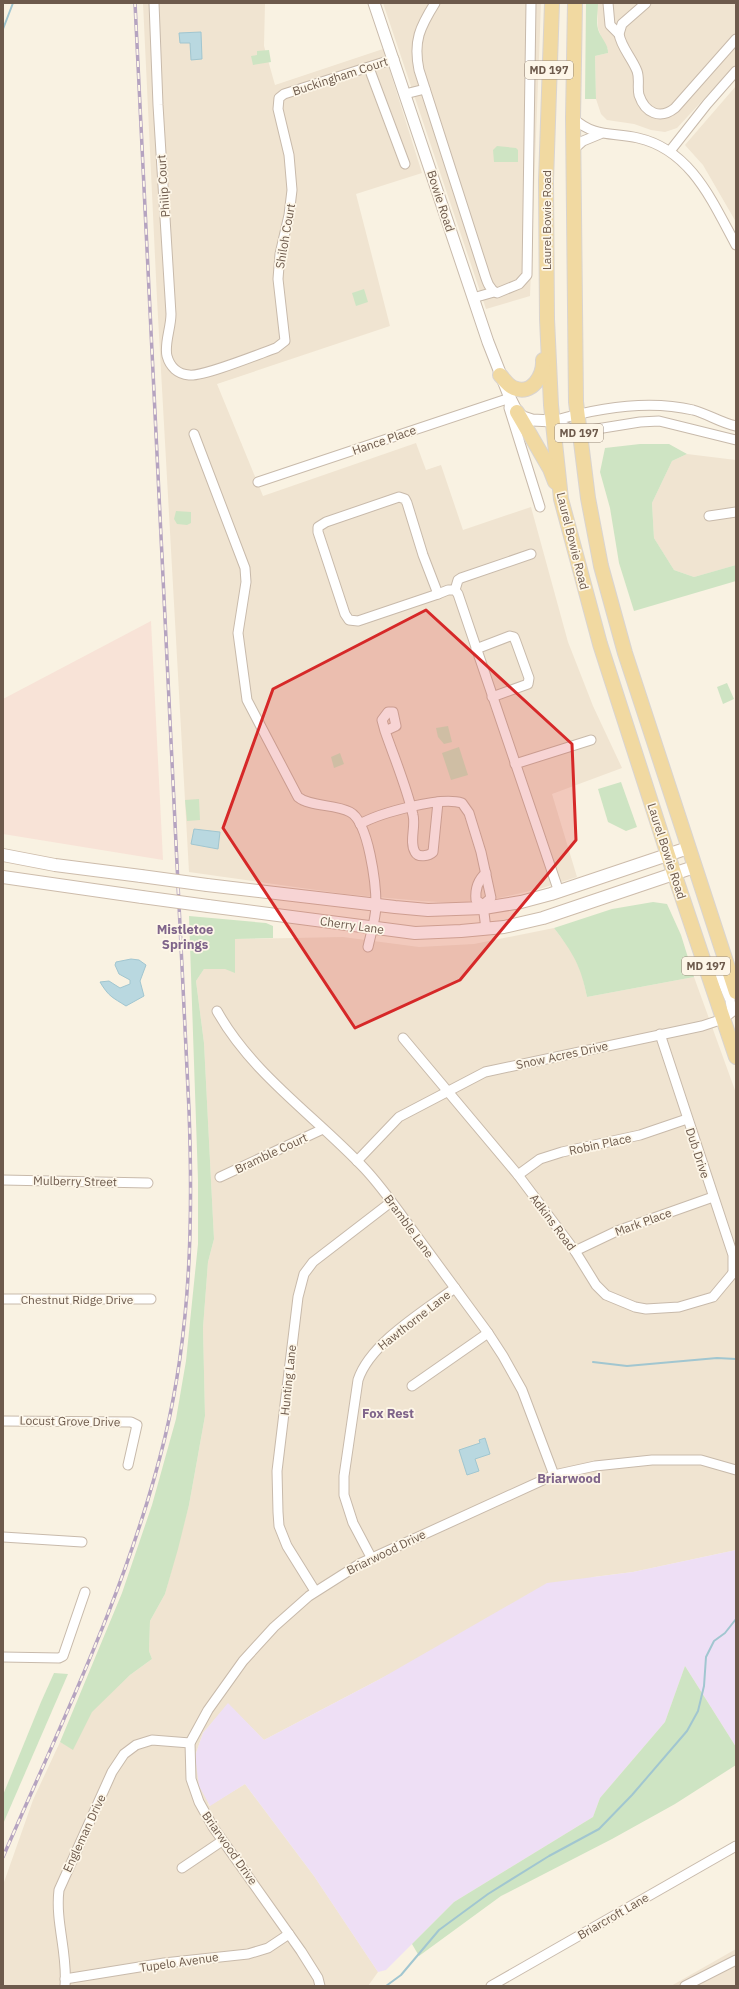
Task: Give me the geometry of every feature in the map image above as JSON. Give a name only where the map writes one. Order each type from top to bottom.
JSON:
[{"type":"main road","name":"Laurel Bowie Road","points":[[552,3],[546,173],[546,319],[553,421],[561,499],[600,644],[674,875],[736,1056]]},
{"type":"main road","name":"Laurel Bowie Road","points":[[575,3],[573,118],[573,307],[576,414],[593,531],[617,627],[736,992]]},
{"type":"main road","points":[[500,375],[511,387],[521,390],[531,386],[540,378],[543,364],[542,330],[546,319]]},
{"type":"main road","points":[[517,412],[550,469],[561,499]]},
{"type":"main road","name":"Cherry Lane","points":[[3,855],[55,865],[207,885],[376,906],[428,910],[521,902],[559,892],[688,848]]},
{"type":"main road","name":"Cherry Lane","points":[[3,877],[372,928],[430,933],[486,929],[543,918],[694,867]]},
{"type":"street","name":"Philip Court","points":[[154,3],[158,113],[171,314],[171,324],[166,350],[172,367],[184,374],[198,374],[276,348],[284,343],[286,336]]},
{"type":"street","name":"Bowie Road","points":[[374,3],[473,298],[500,375],[517,412]]},
{"type":"street","points":[[435,3],[421,26],[417,42],[418,63],[483,269],[494,292]]},
{"type":"street","points":[[473,298],[494,292],[497,293],[519,284],[526,275],[531,3]]},
{"type":"street","points":[[608,3],[610,25],[619,34],[636,70],[641,99],[652,113],[660,115],[669,113],[735,43]]},
{"type":"street","points":[[619,34],[622,24],[646,3]]},
{"type":"street","name":"Buckingham Court","points":[[287,93],[394,59]]},
{"type":"street","points":[[368,68],[405,164]]},
{"type":"street","points":[[670,151],[693,120],[736,71]]},
{"type":"street","points":[[405,94],[425,89]]},
{"type":"street","name":"Shiloh Court","points":[[286,336],[278,280],[280,254],[289,215],[292,190],[289,155],[278,105],[279,98],[287,93]]},
{"type":"street","points":[[573,118],[582,126],[600,134],[638,138],[670,151],[683,161],[696,177],[736,245]]},
{"type":"street","points":[[573,150],[583,141],[600,134]]},
{"type":"street","name":"Bowie Road","points":[[510,398],[508,408],[540,507]]},
{"type":"street","name":"Hance Place","points":[[258,482],[510,398]]},
{"type":"street","points":[[517,412],[532,420],[553,421],[576,414],[629,406],[660,405],[695,411],[719,422],[736,426]]},
{"type":"street","points":[[553,421],[578,432],[640,422],[659,421],[736,440]]},
{"type":"street","points":[[194,434],[245,568],[246,582],[238,633],[249,706],[298,797],[305,801],[350,812],[360,824],[373,866],[376,906],[368,947]]},
{"type":"street","points":[[438,594],[405,499],[395,498],[326,522],[318,527],[318,532],[345,614],[349,620],[358,621],[438,594],[448,590],[455,590]]},
{"type":"street","points":[[709,516],[736,512]]},
{"type":"street","points":[[531,554],[461,578],[458,580],[455,590],[459,597],[559,892]]},
{"type":"street","points":[[476,649],[510,636],[514,637],[516,642],[528,678],[528,684],[492,697]]},
{"type":"street","points":[[385,731],[414,818],[414,847],[415,853],[419,856],[430,855],[434,852],[438,802]]},
{"type":"street","points":[[515,764],[591,740]]},
{"type":"street","points":[[360,824],[379,815],[438,802],[459,802],[467,808],[486,873],[491,898],[484,906],[486,929]]},
{"type":"street","points":[[484,906],[476,900],[475,894],[481,877],[486,873]]},
{"type":"street","points":[[723,954],[720,976],[730,1000],[732,1012],[723,1019]]},
{"type":"street","name":"Bramble Lane","points":[[217,1011],[225,1025],[253,1060],[323,1130],[357,1161],[391,1202],[488,1333],[522,1390],[554,1475]]},
{"type":"street","name":"Snow Acres Drive","points":[[357,1161],[399,1117],[478,1075],[491,1070],[702,1026],[723,1019]]},
{"type":"street","name":"Dub Drive","points":[[660,1034],[733,1255],[735,1272]]},
{"type":"street","name":"Adkins Road","points":[[403,1038],[518,1175],[575,1251],[596,1285],[606,1295],[625,1304],[646,1309],[679,1307],[713,1297],[735,1272]]},
{"type":"street","name":"Robin Place","points":[[518,1175],[540,1159],[562,1152],[640,1135],[687,1119]]},
{"type":"street","name":"Bramble Court","points":[[220,1177],[323,1130]]},
{"type":"street","name":"Mulberry Street","points":[[3,1180],[148,1183]]},
{"type":"street","name":"Mark Place","points":[[575,1251],[616,1231],[713,1198]]},
{"type":"street","name":"Hunting Lane","points":[[315,1591],[283,1537],[279,1526],[276,1489],[300,1286],[304,1274],[313,1262],[391,1202]]},
{"type":"street","name":"Hawthorne Lane","points":[[370,1557],[353,1523],[344,1495],[344,1476],[358,1380],[364,1365],[376,1350],[455,1288]]},
{"type":"street","name":"Chestnut Ridge Drive","points":[[3,1299],[151,1299]]},
{"type":"street","points":[[412,1386],[488,1333]]},
{"type":"street","name":"Locust Grove Drive","points":[[3,1421],[131,1422],[137,1425],[128,1465]]},
{"type":"street","name":"Briarwood Drive","points":[[320,1986],[310,1965],[222,1841],[204,1813],[195,1791],[190,1767],[190,1743],[208,1710],[243,1661],[274,1627],[315,1591],[370,1557],[554,1475],[594,1466],[652,1460],[701,1460],[736,1470]]},
{"type":"street","points":[[3,1537],[82,1542]]},
{"type":"street","points":[[3,1657],[59,1658],[63,1656],[85,1592]]},
{"type":"street","name":"Engleman Drive","points":[[65,1983],[58,1908],[59,1890],[114,1768],[127,1751],[144,1742],[158,1739],[190,1743]]},
{"type":"street","points":[[182,1868],[222,1841]]},
{"type":"street","name":"Briarcroft Lane","points":[[491,1986],[736,1846]]},
{"type":"street","name":"Tupelo Avenue","points":[[65,1983],[164,1964],[248,1954],[268,1948],[289,1934]]},
{"type":"street","points":[[685,1986],[736,1960]]},
{"type":"highlighted area","points":[[426,610],[572,744],[576,840],[460,980],[355,1028],[223,828],[273,689]]},
{"type":"shaded area","points":[[143,3],[265,3],[264,46],[275,85],[383,49],[422,173],[356,194],[390,326],[217,384],[263,496],[416,443],[426,470],[441,465],[463,530],[531,507],[568,642],[593,706],[622,768],[552,794],[577,877],[539,889],[499,898],[458,903],[345,894],[189,872],[157,299]]},
{"type":"shaded area","points":[[383,3],[541,3],[530,296],[486,309]]},
{"type":"shaded area","points":[[597,3],[736,3],[736,64],[677,128],[665,132],[651,130],[634,124],[607,120],[601,114],[596,99],[595,56],[608,53],[608,49],[603,42],[598,28]]},
{"type":"shaded area","points":[[736,86],[736,222],[703,165],[685,145]]},
{"type":"shaded area","points":[[687,454],[736,460],[736,565],[694,577],[674,570],[654,538],[652,503],[672,461]]},
{"type":"shaded area","points":[[151,621],[163,860],[3,834],[3,699]]},
{"type":"shaded area","points":[[554,928],[572,952],[582,974],[587,997],[694,977],[736,1093],[736,1550],[633,1572],[593,1577],[380,1679],[264,1740],[228,1704],[203,1733],[195,1756],[209,1806],[245,1784],[314,1876],[378,1972],[368,1986],[3,1986],[3,1885],[33,1800],[60,1742],[73,1749],[91,1712],[130,1675],[152,1659],[149,1651],[150,1621],[165,1594],[189,1505],[205,1416],[203,1328],[208,1262],[214,1239],[204,1043],[196,981],[204,969],[225,969],[235,939],[343,937],[419,947],[474,944]]},
{"type":"shaded area","points":[[736,1550],[736,1747],[685,1666],[665,1722],[600,1798],[593,1817],[454,1902],[386,1970],[378,1972],[314,1876],[245,1784],[210,1806],[199,1786],[195,1756],[203,1733],[228,1703],[264,1740],[380,1679],[547,1583],[633,1572]]},
{"type":"shaded area","points":[[736,1949],[736,1986],[671,1986]]},
{"type":"green space","points":[[586,3],[598,3],[598,29],[608,50],[608,53],[595,56],[596,99],[585,99]]},
{"type":"green space","points":[[269,50],[271,62],[253,65],[251,56],[257,55],[257,51]]},
{"type":"green space","points":[[497,146],[516,148],[518,150],[518,162],[494,162],[493,150]]},
{"type":"green space","points":[[364,289],[368,302],[356,306],[352,293]]},
{"type":"green space","points":[[640,444],[669,444],[687,454],[672,461],[652,503],[654,538],[674,570],[694,577],[736,565],[736,581],[634,611],[619,563],[610,508],[600,472],[605,448]]},
{"type":"green space","points":[[176,511],[191,512],[191,523],[187,525],[177,524],[174,519]]},
{"type":"green space","points":[[727,683],[734,699],[723,704],[717,687]]},
{"type":"green space","points":[[448,726],[452,742],[444,744],[438,737],[436,728]]},
{"type":"green space","points":[[459,747],[468,775],[451,780],[442,753]]},
{"type":"green space","points":[[340,753],[344,764],[334,768],[331,757]]},
{"type":"green space","points":[[621,782],[637,827],[626,831],[608,822],[598,789]]},
{"type":"green space","points":[[199,799],[200,820],[187,821],[185,800]]},
{"type":"green space","points":[[653,902],[667,904],[681,935],[694,977],[587,997],[579,968],[554,928],[612,909]]},
{"type":"green space","points":[[189,916],[266,923],[273,926],[273,938],[235,939],[235,973],[225,969],[204,969],[196,981],[204,1043],[214,1239],[208,1262],[203,1328],[205,1416],[189,1505],[178,1549],[165,1594],[150,1621],[149,1651],[152,1659],[130,1675],[92,1712],[73,1750],[60,1742],[122,1593],[152,1505],[176,1419],[186,1361],[198,1244],[198,1180]]},
{"type":"green space","points":[[685,1666],[736,1747],[736,1765],[675,1804],[612,1839],[501,1896],[419,1956],[412,1944],[454,1902],[593,1817],[600,1798],[665,1722]]},
{"type":"green space","points":[[54,1673],[68,1674],[3,1824],[3,1795]]},
{"type":"water","points":[[201,32],[202,59],[191,60],[190,43],[180,43],[179,33]]},
{"type":"water","points":[[194,829],[220,832],[218,849],[191,844]]},
{"type":"water","points":[[131,959],[139,960],[146,965],[140,981],[144,996],[126,1006],[111,996],[100,982],[109,981],[120,988],[130,984],[130,980],[119,974],[115,965],[116,962]]},
{"type":"water","points":[[485,1438],[490,1454],[475,1459],[479,1471],[467,1475],[459,1450],[480,1443],[479,1440]]},
{"type":"waterway","points":[[3,29],[13,3]]},
{"type":"waterway","points":[[593,1362],[627,1366],[717,1358],[736,1359]]},
{"type":"waterway","points":[[386,1986],[401,1975],[439,1930],[488,1894],[549,1856],[599,1829],[632,1795],[687,1731],[698,1711],[704,1686],[706,1657],[714,1641],[725,1633],[736,1619]]},
{"type":"railway","points":[[3,1857],[93,1650],[133,1545],[165,1437],[174,1396],[185,1315],[188,1274],[191,1192],[189,1110],[135,3]]},
{"type":"district","name":"Mistletoe Springs","points":[[185,936]]},
{"type":"district","name":"Fox Rest","points":[[388,1413]]},
{"type":"district","name":"Briarwood","points":[[569,1478]]}]
